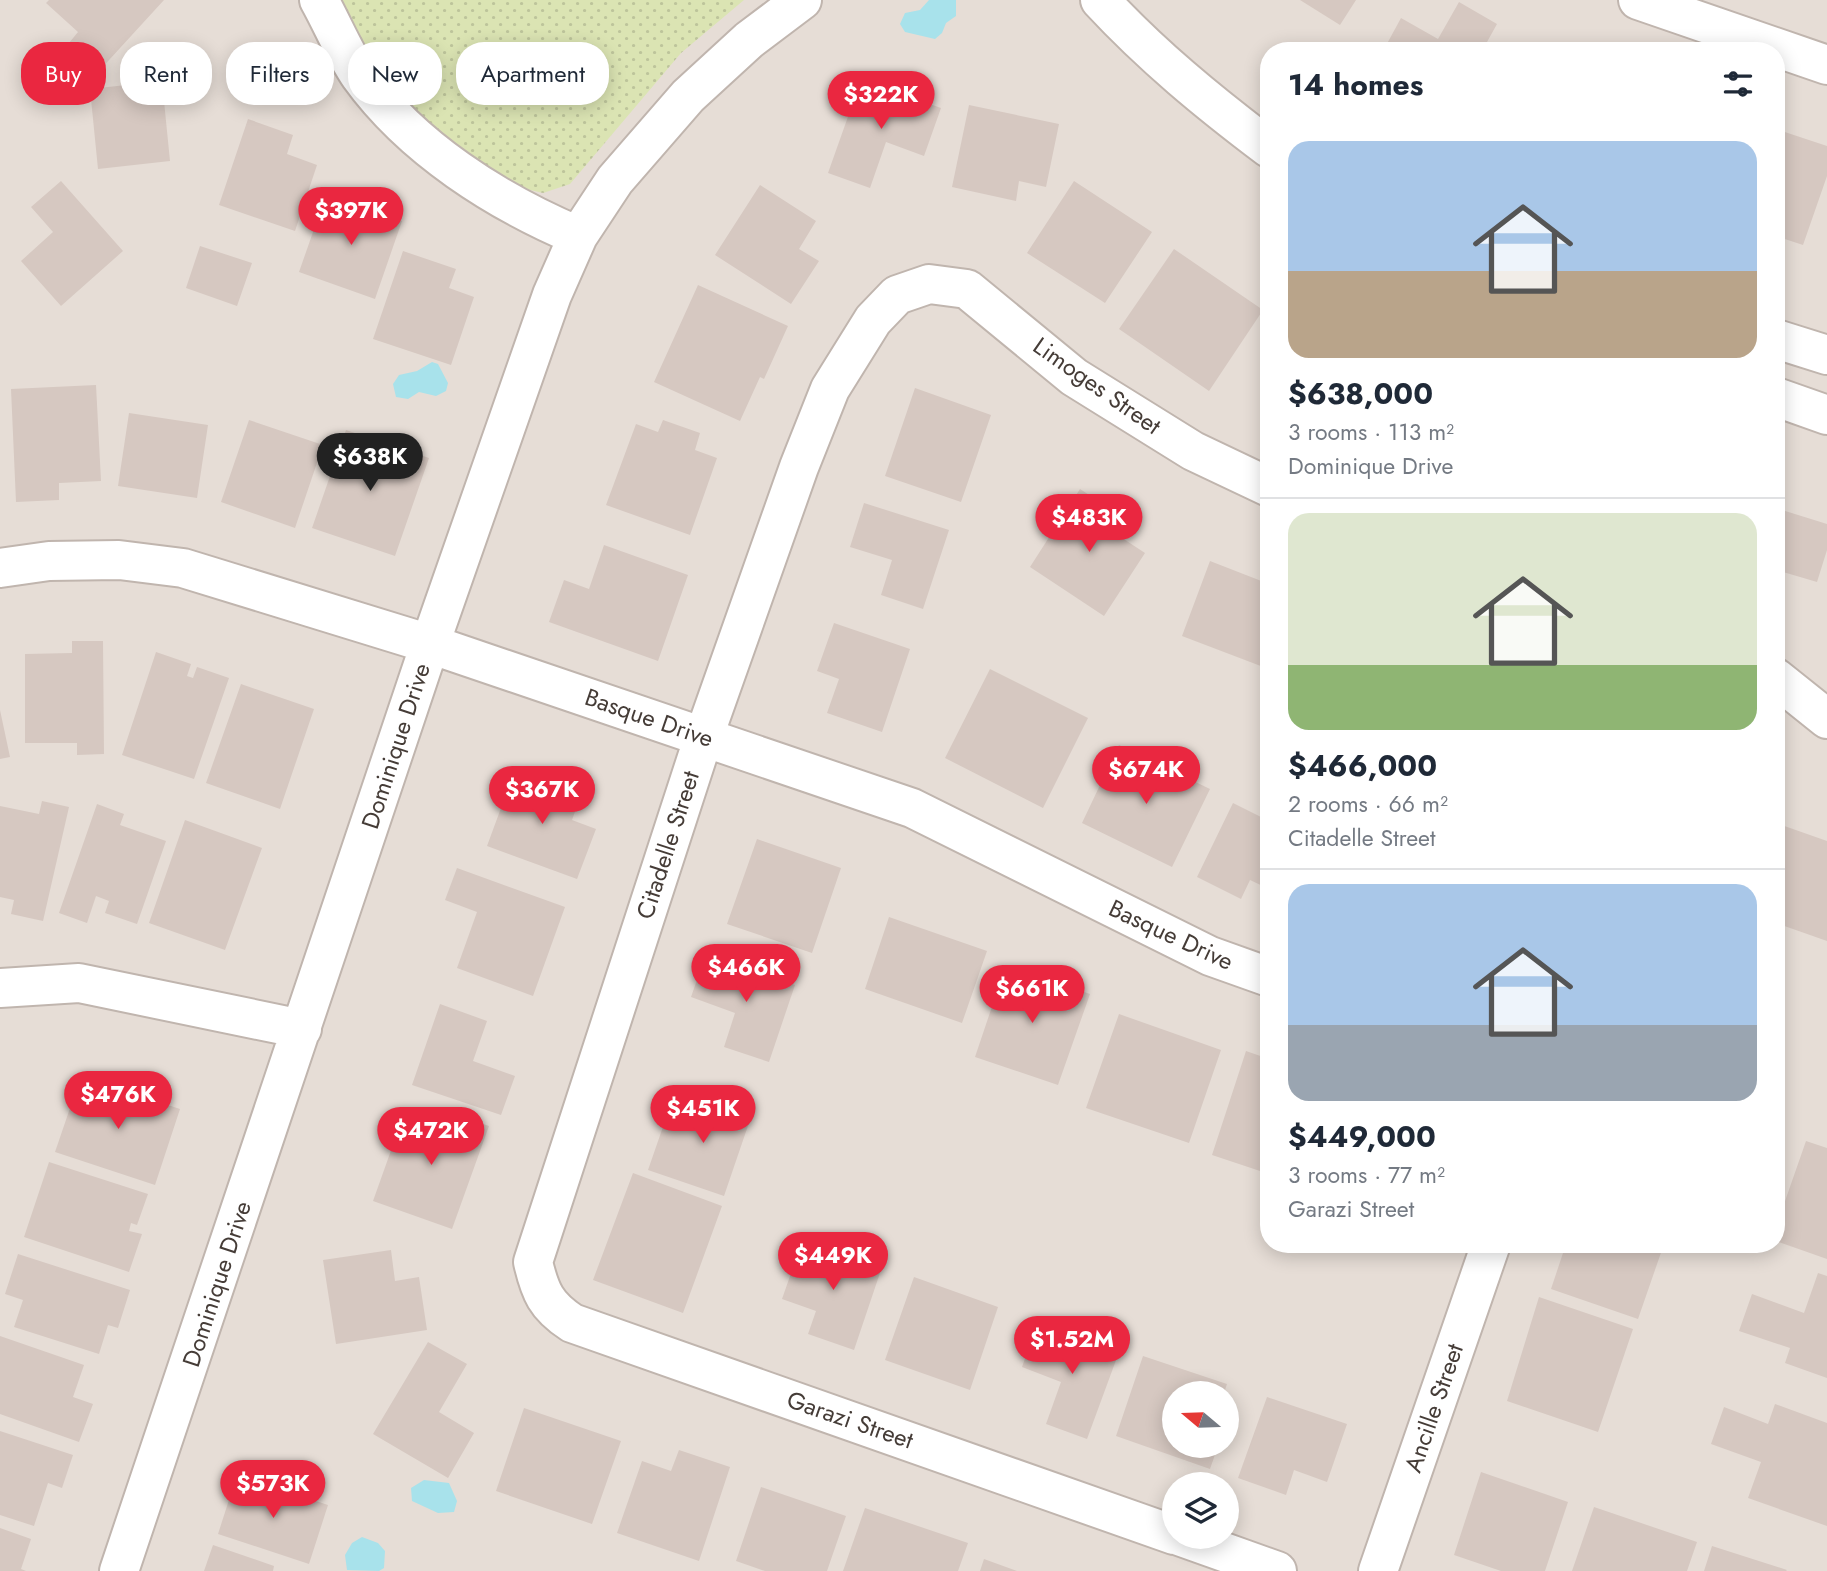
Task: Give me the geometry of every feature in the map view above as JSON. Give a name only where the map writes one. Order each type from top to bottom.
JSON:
[{"type":"street","points":[[320,0],[359,74],[388,112],[454,168],[551,225],[578,236]]},
{"type":"street","name":"Dominique Drive","points":[[119,1571],[430,644],[552,295],[578,236],[615,180],[688,96],[749,40],[802,0]]},
{"type":"street","points":[[1100,0],[1144,47],[1196,93],[1260,141]]},
{"type":"street","points":[[1638,0],[1759,42]]},
{"type":"street","points":[[1785,51],[1827,65]]},
{"type":"street","name":"Limoges Street","points":[[929,284],[967,289],[1074,376],[1194,452],[1260,483]]},
{"type":"street","name":"Citadelle Street","points":[[539,1287],[533,1262],[704,736],[799,467],[830,390],[873,320],[897,295],[929,284]]},
{"type":"street","points":[[1785,342],[1827,355]]},
{"type":"street","points":[[1785,400],[1827,415]]},
{"type":"street","name":"Basque Drive","points":[[0,568],[49,561],[118,560],[183,568],[430,644],[912,808],[1210,956],[1260,974]]},
{"type":"street","points":[[1785,685],[1827,719]]},
{"type":"street","points":[[0,988],[79,983],[302,1029]]},
{"type":"street","name":"Ancille Street","points":[[1378,1571],[1488,1253]]},
{"type":"street","name":"Garazi Street","points":[[539,1287],[553,1310],[572,1323],[1162,1531]]},
{"type":"street","name":"Garazi Street","points":[[1214,1549],[1277,1571]]},
{"type":"shaded area","points":[[0,0],[1827,0],[1827,1571],[0,1571]]},
{"type":"green space","points":[[338,0],[744,0],[681,53],[570,184],[543,193],[522,188],[443,140],[409,105],[442,105],[442,42],[361,42]]},
{"type":"water","points":[[929,0],[956,0],[956,16],[946,23],[942,33],[935,39],[905,32],[900,24],[905,13],[920,10]]},
{"type":"water","points":[[432,362],[438,364],[448,383],[446,391],[436,396],[419,392],[408,399],[396,397],[393,384],[399,375],[417,371]]},
{"type":"water","points":[[424,1480],[449,1483],[457,1501],[454,1512],[438,1513],[412,1501],[411,1488]]},
{"type":"water","points":[[362,1537],[378,1543],[385,1551],[384,1568],[379,1571],[347,1570],[345,1555],[352,1543]]},
{"type":"building","points":[[49,0],[164,0],[126,42],[120,42],[120,48],[106,63],[106,42],[70,42],[78,32],[46,3]]},
{"type":"building","points":[[1300,0],[1356,0],[1340,25]]},
{"type":"building","points":[[1459,2],[1497,24],[1487,42],[1388,42],[1401,18],[1438,39]]},
{"type":"building","points":[[861,80],[941,108],[924,156],[886,142],[870,188],[828,173]]},
{"type":"building","points":[[120,86],[120,105],[164,105],[170,161],[98,169],[92,105],[106,105],[106,87]]},
{"type":"building","points":[[969,105],[1059,124],[1046,187],[1019,181],[1016,201],[952,187]]},
{"type":"building","points":[[248,119],[293,135],[287,154],[317,165],[295,231],[219,205]]},
{"type":"building","points":[[1785,132],[1827,146],[1827,176],[1803,245],[1785,239]]},
{"type":"building","points":[[61,181],[123,251],[61,306],[21,261],[53,232],[31,207]]},
{"type":"building","points":[[1074,181],[1152,232],[1105,303],[1027,253]]},
{"type":"building","points":[[760,185],[816,221],[799,249],[819,261],[791,304],[715,255]]},
{"type":"building","points":[[326,195],[402,221],[375,299],[299,272]]},
{"type":"building","points":[[200,246],[252,263],[237,306],[186,288]]},
{"type":"building","points":[[1174,249],[1260,308],[1260,314],[1209,391],[1119,329]]},
{"type":"building","points":[[403,251],[456,269],[449,288],[474,297],[451,365],[373,339]]},
{"type":"building","points":[[698,285],[788,326],[764,379],[760,377],[740,421],[654,382]]},
{"type":"building","points":[[96,385],[101,481],[59,483],[59,500],[16,502],[11,389]]},
{"type":"building","points":[[915,388],[991,415],[961,502],[885,476]]},
{"type":"building","points":[[129,413],[208,425],[197,498],[118,486]]},
{"type":"building","points":[[249,420],[323,445],[295,528],[221,502]]},
{"type":"building","points":[[663,420],[700,433],[695,450],[717,458],[690,535],[606,505],[636,424],[658,432]]},
{"type":"building","points":[[346,430],[429,458],[395,556],[312,528]]},
{"type":"building","points":[[1080,489],[1123,517],[1113,532],[1145,553],[1104,616],[1030,567]]},
{"type":"building","points":[[864,503],[949,530],[923,609],[881,595],[892,560],[850,547]]},
{"type":"building","points":[[1785,511],[1827,524],[1827,550],[1817,582],[1785,573]]},
{"type":"building","points":[[604,545],[688,575],[658,661],[549,622],[564,580],[589,589]]},
{"type":"building","points":[[1210,561],[1260,580],[1260,666],[1182,636]]},
{"type":"building","points":[[834,623],[910,649],[882,732],[827,713],[839,679],[817,671]]},
{"type":"building","points":[[72,641],[103,641],[104,754],[77,755],[77,743],[25,743],[25,654],[72,653]]},
{"type":"building","points":[[156,652],[191,664],[187,676],[193,678],[197,667],[229,678],[194,779],[122,755]]},
{"type":"building","points":[[990,669],[1088,718],[1043,808],[945,758]]},
{"type":"building","points":[[241,684],[314,709],[280,809],[206,783]]},
{"type":"building","points":[[0,710],[10,757],[0,759]]},
{"type":"building","points":[[1119,745],[1210,789],[1172,867],[1082,823]]},
{"type":"building","points":[[515,770],[581,795],[572,820],[596,829],[577,879],[487,846]]},
{"type":"building","points":[[42,801],[69,807],[43,921],[11,914],[14,900],[0,897],[0,806],[39,814]]},
{"type":"building","points":[[1233,803],[1260,816],[1260,885],[1250,880],[1241,899],[1197,877]]},
{"type":"building","points":[[97,804],[124,814],[120,825],[166,841],[137,924],[105,913],[109,901],[96,896],[87,923],[59,913]]},
{"type":"building","points":[[185,820],[262,848],[225,950],[149,923]]},
{"type":"building","points":[[1785,826],[1827,841],[1827,941],[1785,926]]},
{"type":"building","points":[[757,839],[841,868],[812,953],[727,924]]},
{"type":"building","points":[[457,868],[565,907],[533,996],[457,968],[477,912],[445,900]]},
{"type":"building","points":[[889,917],[987,951],[962,1023],[865,989]]},
{"type":"building","points":[[706,954],[795,985],[769,1062],[724,1047],[735,1013],[691,997]]},
{"type":"building","points":[[1006,965],[1090,994],[1058,1085],[975,1057]]},
{"type":"building","points":[[440,1004],[487,1021],[473,1061],[515,1076],[501,1115],[412,1085]]},
{"type":"building","points":[[1119,1014],[1221,1050],[1189,1143],[1086,1108]]},
{"type":"building","points":[[1246,1051],[1260,1056],[1260,1171],[1212,1155]]},
{"type":"building","points":[[81,1076],[180,1109],[155,1185],[55,1152]]},
{"type":"building","points":[[700,1093],[753,1111],[724,1196],[648,1170],[665,1121],[688,1129]]},
{"type":"building","points":[[439,1109],[489,1126],[452,1229],[373,1201],[404,1114],[433,1124]]},
{"type":"building","points":[[1806,1141],[1827,1148],[1827,1259],[1785,1244],[1785,1201]]},
{"type":"building","points":[[49,1162],[148,1194],[137,1225],[131,1223],[129,1231],[142,1234],[129,1272],[24,1237]]},
{"type":"building","points":[[633,1173],[722,1206],[683,1313],[593,1280]]},
{"type":"building","points":[[803,1239],[882,1267],[854,1350],[808,1334],[816,1311],[782,1299]]},
{"type":"building","points":[[391,1250],[395,1281],[419,1277],[427,1330],[336,1344],[323,1260]]},
{"type":"building","points":[[1563,1253],[1661,1253],[1638,1319],[1551,1289]]},
{"type":"building","points":[[18,1254],[130,1290],[118,1328],[108,1325],[99,1354],[14,1327],[23,1300],[5,1294]]},
{"type":"building","points":[[1818,1273],[1827,1276],[1827,1378],[1785,1363],[1790,1348],[1739,1331],[1752,1294],[1804,1313]]},
{"type":"building","points":[[914,1277],[998,1307],[970,1390],[885,1360]]},
{"type":"building","points":[[1539,1297],[1633,1329],[1598,1432],[1507,1401]]},
{"type":"building","points":[[1038,1322],[1119,1352],[1087,1439],[1046,1424],[1061,1382],[1022,1367]]},
{"type":"building","points":[[0,1336],[84,1365],[73,1397],[93,1404],[79,1442],[0,1414]]},
{"type":"building","points":[[428,1342],[467,1364],[439,1412],[474,1433],[448,1478],[373,1434]]},
{"type":"building","points":[[1143,1356],[1218,1381],[1162,1381],[1162,1452],[1116,1436]]},
{"type":"building","points":[[1267,1397],[1347,1424],[1327,1482],[1294,1470],[1286,1495],[1239,1478]]},
{"type":"building","points":[[1775,1404],[1827,1423],[1827,1526],[1748,1498],[1761,1462],[1711,1444],[1724,1407],[1768,1424]]},
{"type":"building","points":[[524,1408],[621,1441],[592,1524],[496,1491]]},
{"type":"building","points":[[0,1431],[73,1455],[62,1488],[48,1483],[34,1526],[0,1515]]},
{"type":"building","points":[[679,1450],[730,1467],[699,1561],[617,1533],[642,1461],[671,1471]]},
{"type":"building","points":[[1179,1458],[1214,1458],[1210,1469]]},
{"type":"building","points":[[1481,1472],[1568,1502],[1545,1571],[1501,1571],[1454,1555]]},
{"type":"building","points":[[237,1475],[328,1505],[309,1564],[218,1534]]},
{"type":"building","points":[[761,1487],[846,1516],[827,1571],[765,1571],[736,1561]]},
{"type":"building","points":[[1594,1507],[1697,1542],[1687,1571],[1572,1571]]},
{"type":"building","points":[[865,1508],[968,1543],[958,1571],[843,1571]]},
{"type":"building","points":[[0,1528],[31,1539],[21,1569],[26,1571],[0,1571]]},
{"type":"building","points":[[213,1545],[274,1566],[273,1571],[204,1571]]},
{"type":"building","points":[[1712,1546],[1787,1570],[1704,1571]]},
{"type":"building","points":[[984,1559],[1017,1571],[980,1571]]}]
